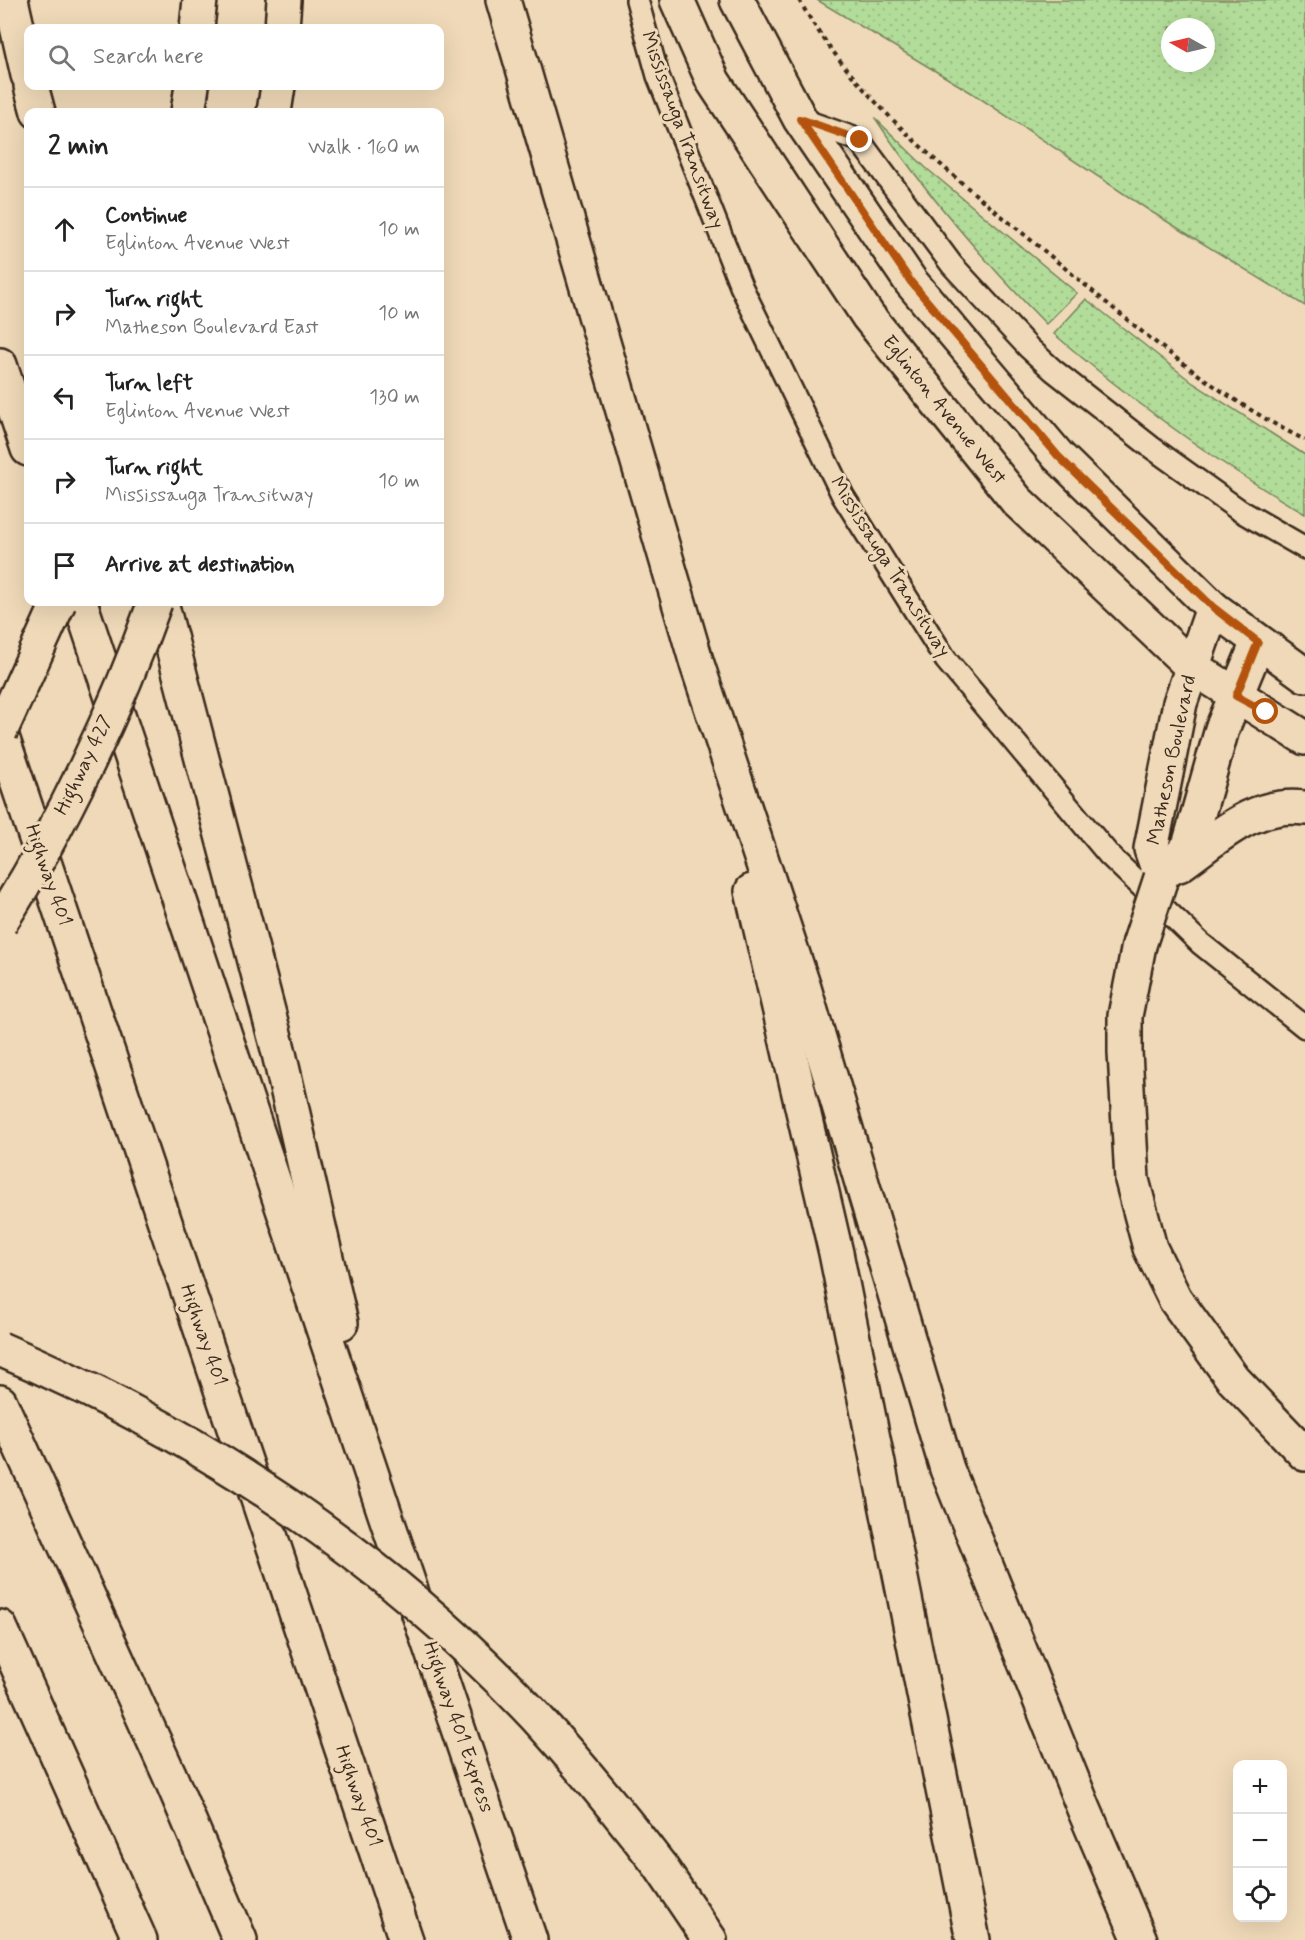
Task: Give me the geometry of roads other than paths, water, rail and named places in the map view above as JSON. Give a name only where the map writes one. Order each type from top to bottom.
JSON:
[{"type":"main road","points":[[11,0],[24,57]]},
{"type":"main road","points":[[197,24],[200,0]]},
{"type":"main road","points":[[282,24],[284,0]]},
{"type":"main road","points":[[503,0],[697,664],[804,988],[947,1469],[1084,1809],[1140,1940]]},
{"type":"main road","name":"Eglinton Avenue West","points":[[677,0],[713,81],[868,316],[1017,501],[1192,667],[1305,738]]},
{"type":"main road","points":[[736,0],[800,119],[911,282],[1058,456],[1214,608],[1305,675]]},
{"type":"main road","points":[[32,90],[37,108]]},
{"type":"main road","points":[[275,108],[277,90]]},
{"type":"main road","points":[[0,365],[24,437]]},
{"type":"main road","points":[[0,731],[57,606]]},
{"type":"main road","points":[[81,606],[385,1514]]},
{"type":"main road","name":"Highway 427","points":[[0,923],[59,819],[108,719],[153,606]]},
{"type":"main road","points":[[162,606],[278,1049],[385,1514]]},
{"type":"main road","name":"Matheson Boulevard","points":[[1161,878],[1151,849],[1180,703],[1214,608]]},
{"type":"main road","points":[[1258,642],[1222,729],[1189,846],[1161,878],[1139,945],[1125,1016],[1132,1180],[1150,1248],[1175,1299],[1233,1379],[1305,1454]]},
{"type":"main road","points":[[697,664],[836,1253],[973,1940]]},
{"type":"main road","name":"Highway 401","points":[[0,731],[406,1940]]},
{"type":"main road","points":[[1161,878],[1252,816],[1269,808],[1286,805],[1305,808]]},
{"type":"main road","points":[[0,1349],[55,1372],[144,1417],[228,1466],[310,1521],[389,1581],[463,1645],[533,1715],[599,1788],[660,1866],[710,1940]]},
{"type":"main road","points":[[0,1402],[169,1773],[240,1940]]},
{"type":"main road","name":"Highway 401 Express","points":[[385,1514],[530,1940]]},
{"type":"main road","points":[[0,1627],[140,1940]]},
{"type":"lane","name":"Mississauga Transitway","points":[[637,0],[658,76],[741,286],[843,496],[946,660],[1109,855],[1200,943],[1305,1028]]},
{"type":"lane","points":[[800,119],[860,140],[952,265],[1029,348],[1053,370],[1151,447],[1239,510],[1305,548]]}]
